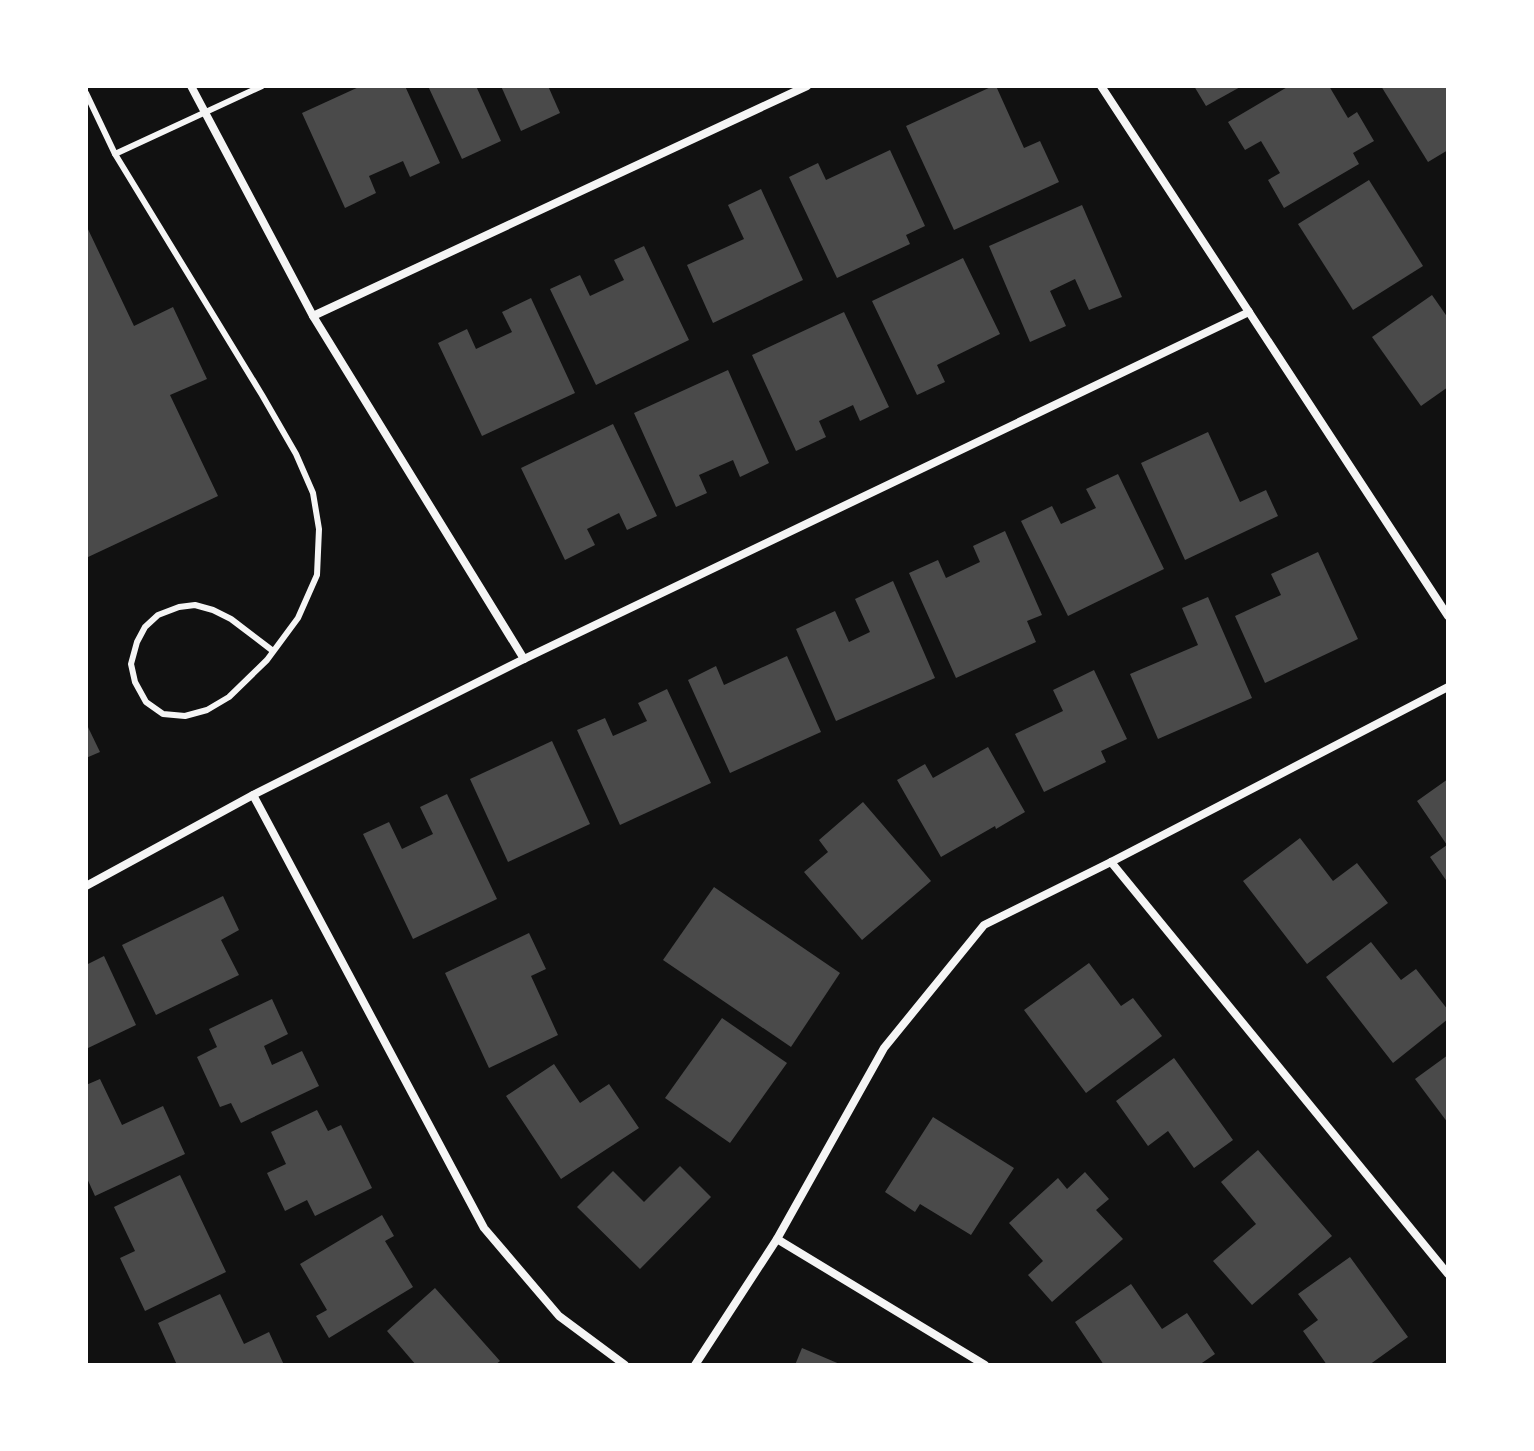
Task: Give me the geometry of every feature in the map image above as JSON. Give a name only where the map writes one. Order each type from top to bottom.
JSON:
[{"type":"street","points":[[191,86],[313,316],[524,659]]},
{"type":"street","points":[[313,316],[807,86]]},
{"type":"street","points":[[1101,86],[1448,616]]},
{"type":"street","points":[[86,886],[253,795],[524,659],[1249,312]]},
{"type":"street","points":[[695,1365],[777,1239],[884,1048],[984,925],[1448,687]]},
{"type":"street","points":[[253,795],[484,1228],[559,1316],[625,1365]]},
{"type":"street","points":[[1111,862],[1448,1274]]},
{"type":"street","points":[[777,1239],[985,1365]]},
{"type":"lane","points":[[115,154],[262,86]]},
{"type":"lane","points":[[86,93],[115,154],[296,454],[313,493],[319,529],[317,575],[298,618],[267,660],[229,697],[207,710],[185,716],[163,714],[146,702],[135,682],[131,664],[145,627],[158,615],[179,607],[195,605],[213,610],[231,619],[273,651]]},
{"type":"building","points":[[361,86],[405,86],[440,163],[410,177],[403,161],[369,176],[376,193],[345,208],[302,113]]},
{"type":"building","points":[[428,86],[476,86],[501,141],[462,159]]},
{"type":"building","points":[[501,86],[548,86],[560,113],[521,131]]},
{"type":"building","points":[[996,86],[1024,148],[1040,141],[1059,182],[954,230],[906,126]]},
{"type":"building","points":[[1194,86],[1242,86],[1206,106]]},
{"type":"building","points":[[1289,86],[1329,86],[1348,118],[1357,112],[1374,141],[1353,153],[1359,164],[1284,208],[1268,180],[1280,173],[1261,141],[1245,150],[1228,122]]},
{"type":"building","points":[[1381,86],[1448,86],[1448,150],[1428,162]]},
{"type":"building","points":[[890,150],[925,226],[906,235],[910,244],[837,278],[789,177],[818,163],[826,180]]},
{"type":"building","points":[[1369,180],[1423,266],[1353,310],[1298,224]]},
{"type":"building","points":[[761,189],[803,280],[713,323],[687,265],[744,239],[728,205]]},
{"type":"building","points":[[1082,205],[1122,297],[1089,310],[1075,279],[1050,291],[1066,326],[1030,342],[989,246]]},
{"type":"building","points":[[86,225],[134,326],[173,307],[207,379],[170,395],[218,496],[86,558]]},
{"type":"building","points":[[644,246],[689,340],[596,385],[550,289],[580,275],[590,296],[624,280],[614,260]]},
{"type":"building","points":[[963,258],[1000,334],[937,365],[945,382],[917,395],[872,301]]},
{"type":"building","points":[[1432,295],[1448,318],[1448,387],[1421,406],[1372,337]]},
{"type":"building","points":[[531,298],[575,393],[482,436],[438,343],[467,329],[476,349],[512,332],[502,312]]},
{"type":"building","points":[[844,312],[889,407],[860,421],[853,405],[819,421],[826,437],[796,451],[752,355]]},
{"type":"building","points":[[728,370],[769,463],[740,477],[733,460],[699,475],[707,493],[676,507],[634,413]]},
{"type":"building","points":[[613,424],[657,516],[627,530],[619,513],[587,529],[595,545],[565,560],[521,468]]},
{"type":"building","points":[[1208,432],[1240,502],[1266,490],[1278,516],[1185,560],[1141,463]]},
{"type":"building","points":[[1118,474],[1164,569],[1068,616],[1021,521],[1052,506],[1061,524],[1096,508],[1086,489]]},
{"type":"building","points":[[1005,531],[1042,615],[1027,621],[1036,642],[956,678],[909,573],[938,560],[946,578],[980,562],[973,546]]},
{"type":"building","points":[[1318,552],[1358,639],[1265,683],[1235,616],[1281,595],[1271,574]]},
{"type":"building","points":[[893,581],[935,678],[836,721],[796,629],[835,611],[849,642],[870,632],[855,599]]},
{"type":"building","points":[[1208,597],[1252,698],[1158,739],[1130,674],[1198,645],[1182,608]]},
{"type":"building","points":[[787,656],[821,732],[730,773],[688,680],[716,666],[724,685]]},
{"type":"building","points":[[1094,670],[1127,739],[1101,751],[1106,762],[1044,792],[1015,734],[1063,711],[1053,690]]},
{"type":"building","points":[[667,689],[711,783],[620,825],[577,730],[605,718],[613,736],[647,721],[638,703]]},
{"type":"building","points":[[86,723],[100,752],[86,758]]},
{"type":"building","points":[[552,741],[590,824],[508,862],[470,779]]},
{"type":"building","points":[[988,747],[1025,812],[941,857],[897,780],[925,764],[933,778]]},
{"type":"building","points":[[1448,779],[1448,883],[1430,857],[1447,845],[1417,801]]},
{"type":"building","points":[[447,794],[497,899],[413,939],[363,834],[389,822],[402,849],[433,834],[420,807]]},
{"type":"building","points":[[863,802],[931,881],[862,940],[804,872],[828,852],[819,840]]},
{"type":"building","points":[[1300,838],[1333,881],[1357,863],[1388,903],[1307,964],[1243,881]]},
{"type":"building","points":[[714,887],[840,973],[791,1047],[663,960]]},
{"type":"building","points":[[223,896],[239,930],[221,940],[239,975],[156,1015],[122,945]]},
{"type":"building","points":[[529,933],[546,969],[531,976],[558,1035],[489,1068],[445,973]]},
{"type":"building","points":[[1371,942],[1401,980],[1416,969],[1448,1010],[1448,1019],[1393,1063],[1326,977]]},
{"type":"building","points":[[104,956],[136,1025],[86,1049],[86,965]]},
{"type":"building","points":[[1089,963],[1121,1006],[1133,998],[1162,1036],[1086,1093],[1024,1010]]},
{"type":"building","points":[[272,999],[288,1034],[264,1046],[272,1065],[302,1051],[319,1086],[241,1123],[231,1103],[220,1107],[197,1057],[217,1047],[209,1029]]},
{"type":"building","points":[[722,1018],[787,1063],[730,1143],[665,1098]]},
{"type":"building","points":[[1448,1055],[1448,1123],[1415,1079]]},
{"type":"building","points":[[1174,1058],[1233,1140],[1194,1168],[1168,1131],[1148,1146],[1116,1101]]},
{"type":"building","points":[[554,1064],[580,1103],[609,1084],[639,1128],[561,1179],[506,1096]]},
{"type":"building","points":[[100,1079],[122,1125],[163,1106],[185,1154],[95,1196],[86,1176],[86,1085]]},
{"type":"building","points":[[317,1110],[328,1131],[341,1125],[372,1188],[315,1216],[307,1200],[285,1211],[267,1173],[286,1164],[271,1132]]},
{"type":"building","points":[[933,1117],[1014,1168],[971,1235],[920,1204],[915,1212],[885,1192]]},
{"type":"building","points":[[1258,1150],[1332,1236],[1252,1305],[1213,1261],[1256,1224],[1221,1182]]},
{"type":"building","points":[[680,1166],[711,1197],[640,1269],[577,1207],[613,1171],[644,1202]]},
{"type":"building","points":[[1085,1172],[1109,1199],[1096,1210],[1123,1239],[1052,1302],[1028,1275],[1043,1261],[1009,1223],[1058,1178],[1067,1189]]},
{"type":"building","points":[[180,1175],[226,1272],[145,1311],[120,1258],[135,1251],[114,1207]]},
{"type":"building","points":[[382,1215],[394,1236],[385,1241],[413,1287],[329,1338],[316,1316],[327,1310],[300,1264]]},
{"type":"building","points":[[1350,1257],[1408,1337],[1369,1365],[1327,1365],[1303,1331],[1318,1320],[1298,1294]]},
{"type":"building","points":[[1131,1284],[1162,1329],[1187,1313],[1215,1354],[1199,1365],[1104,1365],[1075,1322]]},
{"type":"building","points":[[435,1288],[500,1361],[495,1365],[416,1365],[387,1331]]},
{"type":"building","points":[[220,1294],[244,1344],[269,1332],[284,1365],[177,1365],[158,1323]]},
{"type":"building","points":[[802,1348],[842,1365],[795,1365]]}]
